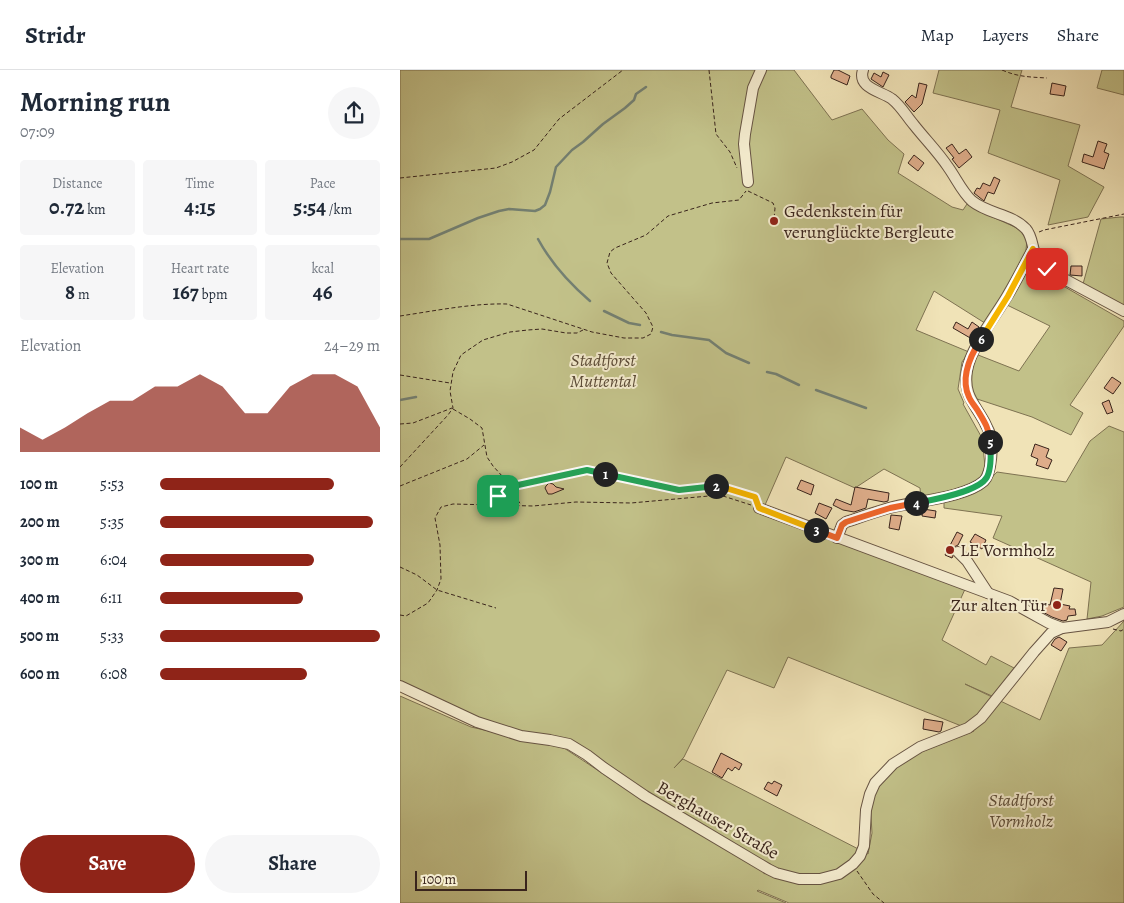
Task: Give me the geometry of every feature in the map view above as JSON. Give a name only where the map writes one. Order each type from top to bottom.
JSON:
[{"type":"street","points":[[747,186],[745,134],[753,88],[761,70]]},
{"type":"street","points":[[863,70],[862,77],[865,84],[888,96],[899,106],[947,164],[970,199],[983,208],[1020,224],[1031,237],[1037,259],[1047,269],[1124,311]]},
{"type":"street","points":[[837,538],[842,525],[846,522],[890,508],[932,500],[969,490],[979,485],[986,478],[990,470],[990,433],[968,396],[966,383],[969,360],[1008,296],[1033,249]]},
{"type":"street","points":[[759,508],[1009,602],[1049,624],[1062,628]]},
{"type":"street","points":[[958,552],[967,561],[988,594]]},
{"type":"street","points":[[854,864],[864,846],[866,810],[870,794],[875,783],[893,764],[920,747],[968,728],[981,718],[1051,633],[1062,628],[1108,622],[1124,614]]},
{"type":"street","name":"Berghauser Straße","points":[[400,686],[477,722],[521,736],[569,744],[588,755],[645,796],[776,873],[799,879],[820,879],[839,874],[854,864]]},
{"type":"path","points":[[400,178],[496,168],[512,162],[534,150],[559,119],[623,70]]},
{"type":"path","points":[[709,70],[716,134],[730,152],[737,168]]},
{"type":"path","points":[[1002,70],[1013,75],[1047,78]]},
{"type":"path","points":[[400,316],[436,310],[507,304],[584,329],[624,338],[643,338],[651,334],[653,327],[646,313],[611,273],[607,263],[610,252],[614,248],[646,235],[668,216],[712,203],[739,200],[747,186],[773,203],[775,208],[774,219]]},
{"type":"path","points":[[1031,237],[1044,230],[1124,214]]},
{"type":"path","points":[[400,467],[448,416],[452,408],[450,391],[453,372],[461,355],[483,340],[510,332],[542,329],[577,333],[584,329]]},
{"type":"path","points":[[400,375],[451,384]]},
{"type":"path","points":[[400,424],[413,423],[452,408]]},
{"type":"path","points":[[452,408],[482,428],[487,457],[521,505]]},
{"type":"path","points":[[400,486],[466,459],[484,444]]},
{"type":"path","points":[[495,506],[498,496],[509,487],[587,470],[679,490],[719,486],[755,497],[759,508]]},
{"type":"path","points":[[400,615],[406,616],[428,603],[437,590],[441,579],[441,564],[435,518],[441,507],[453,504],[533,506],[576,502],[631,503],[720,495],[759,508]]},
{"type":"path","points":[[400,567],[417,575],[437,590],[496,608]]},
{"type":"path","points":[[854,864],[873,894],[884,903]]},
{"type":"green space","name":"Stadtforst Muttental","points":[[400,70],[794,70],[832,120],[862,109],[888,140],[904,154],[898,173],[952,207],[963,210],[967,204],[1015,227],[1022,233],[1027,240],[1025,260],[988,325],[934,291],[916,330],[969,352],[962,362],[958,389],[963,404],[982,438],[985,466],[981,477],[972,485],[921,498],[920,488],[884,469],[855,488],[786,457],[762,512],[966,587],[942,640],[986,665],[991,656],[1016,669],[992,696],[965,684],[1040,720],[1069,648],[1102,645],[1124,621],[1124,903],[789,903],[758,890],[786,903],[400,903],[400,696],[471,727],[564,748],[646,802],[570,740],[521,734],[478,718],[400,683]],"holes":[[[788,657],[974,731],[905,759],[880,782],[870,800],[872,833],[868,854],[683,759],[674,768],[684,757],[727,670],[774,688]]]},
{"type":"green space","points":[[939,70],[1022,70],[1011,107],[1080,125],[1068,166],[1104,187],[1088,217],[1048,225],[1060,180],[988,153],[1000,110],[933,93]]},
{"type":"green space","points":[[1102,70],[1124,70],[1124,95],[1097,88]]},
{"type":"green space","points":[[1124,217],[1124,306],[1083,284],[1101,219]]},
{"type":"green space","points":[[1033,262],[1058,283],[1124,321],[1124,326],[1070,405],[1083,413],[1071,435],[1032,417],[971,397],[965,386],[973,353],[1019,371],[1050,326],[1005,304],[1027,266]]},
{"type":"green space","points":[[1109,426],[1124,432],[1124,607],[1102,616],[1087,619],[1091,582],[993,538],[1002,516],[944,508],[944,499],[984,488],[997,472],[1066,482],[1090,441]]},
{"type":"building","points":[[834,70],[850,76],[847,85],[831,78]]},
{"type":"building","points":[[883,72],[889,75],[883,87],[871,79],[874,73],[881,77]]},
{"type":"building","points":[[919,83],[927,85],[922,104],[914,112],[905,102],[912,95],[916,98]]},
{"type":"building","points":[[1052,83],[1066,86],[1064,96],[1050,94]]},
{"type":"building","points":[[1098,141],[1107,144],[1104,152],[1109,154],[1104,169],[1082,162],[1084,154],[1093,157]]},
{"type":"building","points":[[952,144],[959,154],[966,149],[972,157],[959,168],[946,148]]},
{"type":"building","points":[[914,155],[924,163],[918,171],[908,163]]},
{"type":"building","points":[[994,177],[1000,180],[994,194],[988,192],[984,201],[974,193],[977,188],[980,189],[983,183],[990,186]]},
{"type":"building","points":[[1071,266],[1082,266],[1082,276],[1070,275]]},
{"type":"building","points":[[956,322],[968,329],[972,322],[979,327],[972,339],[953,328]]},
{"type":"building","points":[[1112,377],[1121,383],[1113,394],[1104,388]]},
{"type":"building","points":[[1109,400],[1113,412],[1107,414],[1102,403]]},
{"type":"building","points":[[1035,444],[1049,449],[1046,457],[1052,460],[1048,469],[1036,465],[1038,459],[1031,456]]},
{"type":"building","points":[[801,480],[814,485],[811,495],[797,489]]},
{"type":"building","points":[[549,483],[564,489],[548,494],[545,488]]},
{"type":"building","points":[[855,487],[889,493],[888,501],[868,499],[866,508],[854,512],[843,510],[833,505],[836,499],[851,505]]},
{"type":"building","points":[[819,503],[832,508],[826,519],[815,513]]},
{"type":"building","points":[[923,509],[936,511],[935,518],[922,516]]},
{"type":"building","points":[[891,515],[902,516],[899,530],[889,528]]},
{"type":"building","points":[[957,532],[963,535],[958,545],[952,550],[952,558],[945,555]]},
{"type":"building","points":[[975,534],[986,540],[982,549],[970,542]]},
{"type":"building","name":"Zur alten Tür","points":[[1054,588],[1063,589],[1060,604],[1070,606],[1069,609],[1075,609],[1076,615],[1068,616],[1067,620],[1063,621],[1028,604],[1029,600],[1050,605]]},
{"type":"building","points":[[1059,637],[1067,642],[1061,651],[1051,645]]},
{"type":"building","points":[[924,719],[943,722],[941,731],[923,729]]},
{"type":"building","points":[[721,753],[742,764],[739,770],[735,767],[732,771],[728,768],[722,778],[712,772]]},
{"type":"building","points":[[774,781],[782,785],[777,796],[764,789],[768,782],[772,784]]},
{"type":"waterway","points":[[400,239],[429,239],[499,211],[509,209],[535,211],[540,209],[545,205],[550,192],[556,167],[572,150],[625,108],[634,100],[636,94],[646,87]]},
{"type":"waterway","points":[[538,239],[561,272],[590,301]]},
{"type":"waterway","points":[[604,311],[629,323],[640,325]]},
{"type":"waterway","points":[[661,332],[709,340],[726,353],[749,363]]},
{"type":"waterway","points":[[767,372],[776,374],[799,385]]},
{"type":"waterway","points":[[816,390],[866,408]]},
{"type":"waterway","points":[[400,400],[416,397]]},
{"type":"place","name":"Gedenkstein für verunglückte Bergleute","points":[[774,221]]},
{"type":"place","name":"LE Vormholz","points":[[950,550]]},
{"type":"place","name":"Zur alten Tür","points":[[1057,605]]},
{"type":"route","points":[[498,496],[509,487],[587,470],[679,490],[719,486],[755,497],[759,508],[837,538],[842,525],[846,522],[890,508],[932,500],[969,490],[979,485],[986,478],[990,470],[991,453],[990,433],[968,396],[966,372],[969,360],[1008,296],[1033,249],[1037,259],[1047,269]]},
{"type":"park label","name":"Stadtforst Vormholz","points":[[1021,810]]}]
